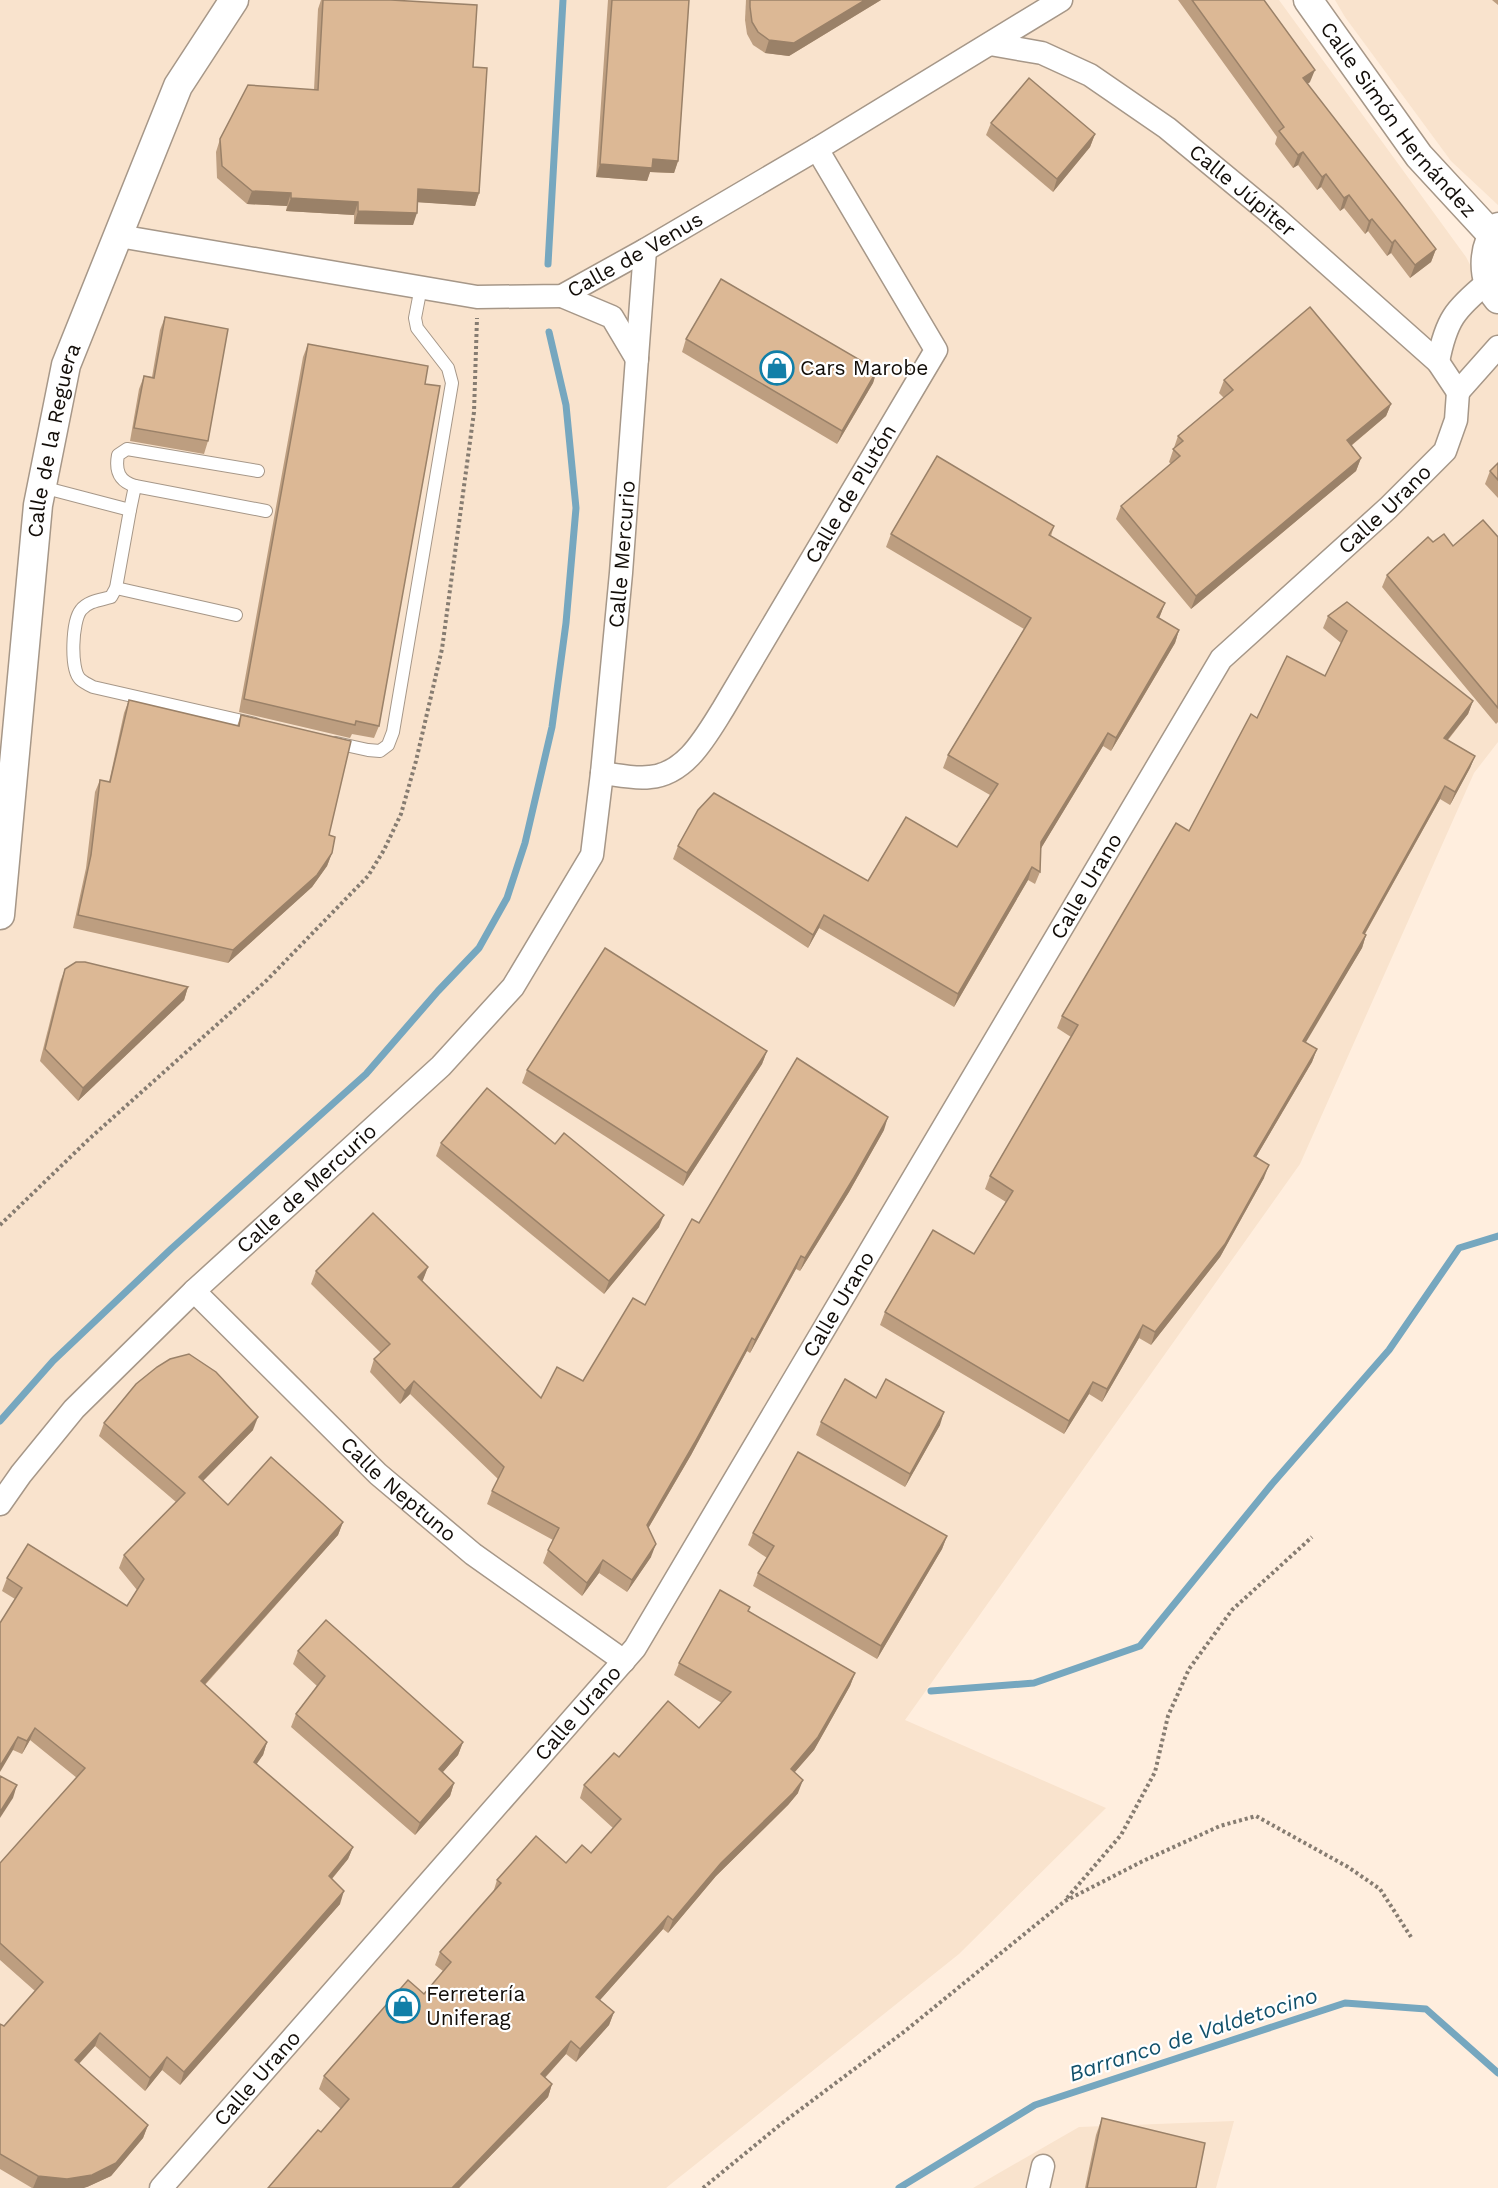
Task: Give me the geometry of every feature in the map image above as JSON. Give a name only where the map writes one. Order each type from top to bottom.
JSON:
[{"type":"street","name":"Calle de la Reguera","points":[[0,915],[37,517],[66,365],[178,86],[234,0]]},
{"type":"street","name":"Calle de Venus","points":[[119,236],[477,297],[562,296],[645,250],[817,148],[1061,0]]},
{"type":"street","name":"Calle Simón Hernández","points":[[1308,0],[1419,156],[1495,231]]},
{"type":"street","name":"Calle Júpiter","points":[[990,44],[1042,53],[1090,75],[1167,128],[1276,218],[1438,362],[1458,392]]},
{"type":"street","name":"Calle de Plutón","points":[[602,773],[652,777],[686,760],[700,744],[730,699],[936,350],[817,148]]},
{"type":"street","points":[[1438,362],[1443,335],[1452,317],[1466,300],[1493,290],[1485,258],[1495,231]]},
{"type":"street","name":"Calle Mercurio","points":[[592,855],[621,573],[645,250]]},
{"type":"street","points":[[562,296],[612,317],[637,359]]},
{"type":"street","points":[[1458,392],[1498,347]]},
{"type":"street","name":"Calle Urano","points":[[161,2188],[635,1648],[1221,659],[1388,508],[1445,451],[1456,420],[1458,392]]},
{"type":"street","name":"Calle de Mercurio","points":[[0,1504],[21,1474],[74,1409],[194,1291],[441,1066],[513,987],[592,855]]},
{"type":"street","name":"Calle Neptuno","points":[[194,1291],[378,1474],[473,1554],[624,1661]]},
{"type":"lane","points":[[322,740],[380,751],[388,745],[393,732],[452,383],[448,368],[417,328],[415,318],[421,287]]},
{"type":"lane","points":[[258,471],[127,449],[117,455],[116,467],[121,478],[128,484],[266,511]]},
{"type":"lane","points":[[135,486],[116,588],[111,597],[92,602],[77,616],[73,664],[80,679],[93,687],[265,726]]},
{"type":"lane","points":[[42,487],[130,510]]},
{"type":"lane","points":[[116,588],[236,615]]},
{"type":"path","points":[[0,1225],[88,1140],[267,980],[368,876],[384,850],[401,814],[442,649],[474,412],[477,297]]},
{"type":"path","points":[[703,2188],[781,2124],[905,2031],[1065,1901],[1121,1835],[1155,1772],[1168,1716],[1190,1669],[1232,1610],[1312,1537]]},
{"type":"path","points":[[1065,1901],[1143,1861],[1220,1826],[1256,1816],[1348,1867],[1380,1889],[1411,1937]]},
{"type":"shaded area","points":[[0,0],[1279,0],[1466,257],[1490,304],[1498,309],[1498,742],[1474,773],[1300,1164],[905,1720],[1106,1808],[959,1954],[666,2188],[0,2188]]},
{"type":"shaded area","points":[[1335,0],[1498,0],[1498,205],[1451,161],[1345,17]]},
{"type":"shaded area","points":[[1234,2121],[1216,2188],[973,2188],[1079,2127]]},
{"type":"building","points":[[323,0],[391,0],[477,5],[473,67],[487,68],[479,193],[418,189],[417,213],[358,211],[358,202],[291,198],[291,193],[252,191],[222,166],[220,139],[248,85],[318,90]]},
{"type":"building","points":[[612,0],[689,0],[678,161],[653,159],[652,168],[600,164]]},
{"type":"building","points":[[750,0],[865,0],[794,43],[769,40],[758,32],[752,22]]},
{"type":"building","points":[[1192,0],[1264,0],[1315,70],[1303,78],[1436,249],[1415,265],[1395,240],[1392,243],[1372,219],[1369,221],[1349,195],[1344,198],[1326,174],[1322,177],[1303,152],[1298,155],[1279,131],[1284,127]]},
{"type":"building","points":[[1029,78],[1095,134],[1057,179],[991,123]]},
{"type":"building","name":"Cars Marobe","points":[[721,279],[877,370],[842,431],[686,339]]},
{"type":"building","points":[[1310,307],[1391,404],[1347,440],[1361,458],[1196,596],[1121,506],[1180,456],[1173,449],[1183,441],[1178,436],[1233,390],[1224,380]]},
{"type":"building","points":[[165,317],[228,329],[208,441],[134,428],[144,376],[154,378]]},
{"type":"building","points":[[308,344],[428,366],[425,384],[440,386],[379,726],[356,721],[355,725],[244,699]]},
{"type":"building","points":[[937,456],[1054,526],[1049,535],[1165,603],[1157,617],[1179,630],[1116,738],[1108,733],[1041,842],[1040,872],[1032,867],[958,994],[824,915],[813,935],[678,846],[698,810],[714,793],[868,881],[906,817],[957,847],[998,784],[948,755],[1031,618],[891,534]]},
{"type":"building","points":[[1498,463],[1498,480],[1490,471]]},
{"type":"building","points":[[1483,520],[1498,537],[1498,708],[1387,575],[1428,537],[1433,542],[1444,534],[1453,546]]},
{"type":"building","points":[[1347,602],[1473,701],[1444,738],[1475,756],[1455,792],[1445,786],[1363,933],[1366,935],[1303,1041],[1317,1049],[1254,1156],[1269,1165],[1225,1244],[1155,1332],[1143,1325],[1107,1389],[1093,1382],[1069,1421],[885,1312],[933,1230],[974,1254],[1013,1191],[990,1176],[1078,1025],[1062,1016],[1176,823],[1189,831],[1251,714],[1257,718],[1287,656],[1325,676],[1347,631],[1328,616]]},
{"type":"building","points":[[129,700],[239,726],[241,715],[351,741],[329,835],[335,837],[332,853],[317,875],[233,950],[78,915],[91,855],[100,780],[110,782]]},
{"type":"building","points":[[605,948],[767,1051],[687,1173],[527,1070]]},
{"type":"building","points":[[76,962],[85,962],[188,987],[83,1088],[45,1049],[65,969]]},
{"type":"building","points":[[797,1058],[888,1117],[805,1258],[801,1256],[755,1340],[752,1338],[647,1525],[656,1544],[632,1580],[603,1560],[587,1583],[548,1550],[559,1528],[492,1491],[504,1467],[414,1381],[405,1391],[374,1359],[390,1344],[316,1271],[373,1213],[428,1267],[418,1277],[541,1398],[557,1367],[583,1381],[633,1298],[645,1305],[692,1219],[699,1223]]},
{"type":"building","points":[[487,1088],[555,1144],[564,1133],[664,1215],[609,1281],[441,1143]]},
{"type":"building","points":[[189,1354],[216,1372],[258,1417],[199,1477],[228,1505],[271,1457],[343,1522],[201,1681],[267,1742],[254,1762],[353,1847],[329,1876],[344,1891],[184,2072],[167,2057],[150,2078],[100,2033],[75,2060],[148,2125],[116,2163],[92,2175],[67,2179],[38,2176],[0,2154],[0,2024],[4,2026],[43,1982],[0,1943],[0,1863],[85,1768],[35,1728],[27,1741],[18,1737],[0,1766],[0,1623],[22,1588],[7,1578],[28,1544],[127,1606],[144,1579],[124,1555],[185,1493],[104,1423],[136,1384],[170,1359]]},
{"type":"building","points":[[845,1379],[876,1398],[886,1379],[944,1412],[910,1474],[821,1422]]},
{"type":"building","points":[[798,1452],[947,1536],[881,1646],[758,1573],[774,1546],[753,1533]]},
{"type":"building","points":[[720,1590],[750,1607],[748,1611],[855,1673],[818,1737],[791,1769],[803,1780],[793,1793],[721,1863],[673,1920],[668,1916],[596,1997],[614,2012],[580,2049],[571,2041],[541,2074],[552,2084],[452,2188],[268,2188],[318,2130],[321,2132],[349,2099],[324,2076],[408,1980],[424,1994],[451,1962],[440,1952],[501,1883],[497,1880],[536,1836],[566,1863],[582,1845],[591,1853],[621,1819],[584,1785],[614,1753],[619,1757],[668,1701],[699,1728],[731,1692],[679,1663]]},
{"type":"building","points":[[326,1620],[463,1742],[439,1769],[454,1783],[420,1823],[296,1714],[325,1676],[298,1651]]},
{"type":"building","points":[[0,1776],[17,1785],[0,1812]]},
{"type":"building","points":[[1102,2118],[1205,2143],[1196,2188],[1087,2188]]},
{"type":"waterway","points":[[548,264],[563,0]]},
{"type":"waterway","points":[[0,1421],[53,1361],[171,1249],[366,1074],[438,991],[479,948],[507,898],[525,843],[552,727],[566,623],[576,508],[566,405],[549,332]]},
{"type":"waterway","points":[[931,1691],[1034,1683],[1140,1646],[1272,1484],[1389,1350],[1459,1248],[1498,1236]]},
{"type":"waterway","name":"Barranco de Valdetocino","points":[[899,2188],[1035,2105],[1345,2003],[1426,2009],[1498,2073]]},
{"type":"place","name":"Cars Marobe","points":[[777,368]]},
{"type":"place","name":"Ferretería Uniferag","points":[[403,2006]]}]
